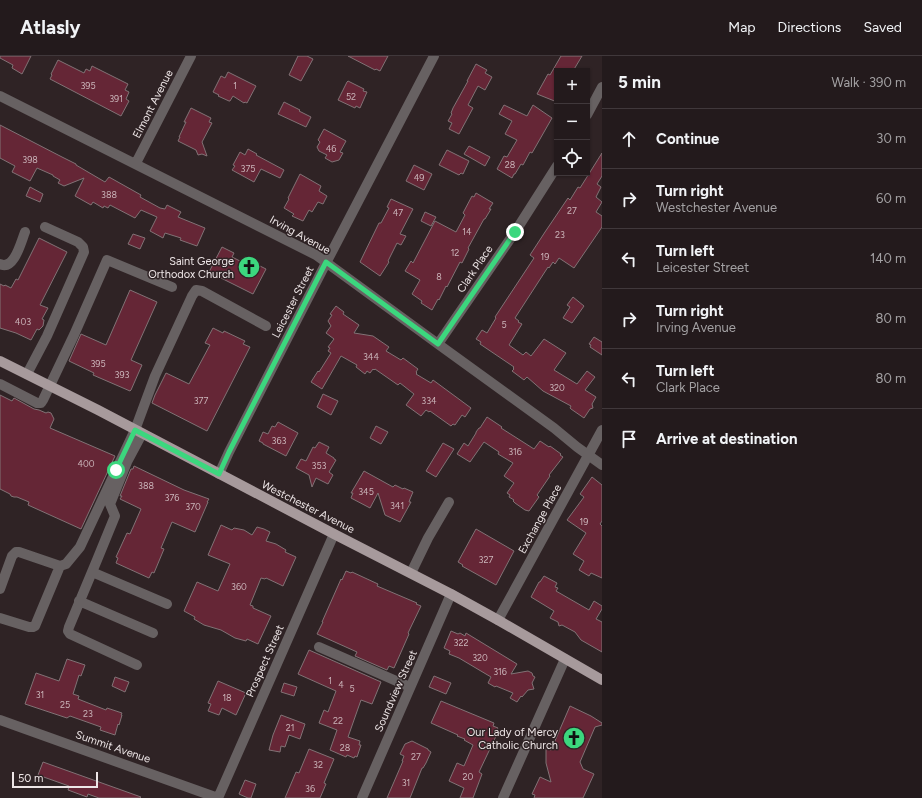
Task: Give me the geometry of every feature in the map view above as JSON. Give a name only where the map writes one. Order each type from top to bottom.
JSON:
[{"type":"main road","name":"Westchester Avenue","points":[[0,361],[452,594],[602,680]]},
{"type":"street","name":"Elmont Avenue","points":[[136,163],[191,56]]},
{"type":"street","name":"Leicester Street","points":[[219,474],[326,262],[434,56]]},
{"type":"street","points":[[590,109],[602,87]]},
{"type":"street","name":"Irving Avenue","points":[[0,96],[316,254],[554,428],[602,465]]},
{"type":"street","name":"Clark Place","points":[[438,344],[515,232],[554,171]]},
{"type":"street","points":[[27,374],[47,336],[84,252],[83,247],[78,242],[45,227]]},
{"type":"street","points":[[0,264],[8,265],[13,261],[25,232]]},
{"type":"street","points":[[0,384],[37,403],[41,403],[74,335],[107,260],[172,287]]},
{"type":"street","points":[[137,665],[70,634],[68,631],[115,516],[110,504],[139,432],[155,376],[196,290],[202,291],[266,326]]},
{"type":"street","name":"Exchange Place","points":[[498,620],[602,430]]},
{"type":"street","points":[[0,589],[12,556],[16,552],[60,566],[66,564],[80,547],[139,432]]},
{"type":"street","points":[[411,573],[428,538],[449,502]]},
{"type":"street","name":"Prospect Street","points":[[218,798],[334,534]]},
{"type":"street","points":[[0,618],[29,627],[35,626],[60,566]]},
{"type":"street","points":[[92,572],[167,604]]},
{"type":"street","name":"Soundview Street","points":[[362,798],[452,594]]},
{"type":"street","points":[[79,602],[153,633]]},
{"type":"street","points":[[320,647],[410,687]]},
{"type":"street","points":[[502,798],[565,659]]},
{"type":"street","name":"Summit Avenue","points":[[0,720],[218,798]]},
{"type":"building","points":[[0,56],[31,56],[22,74],[12,68],[13,65],[0,58]]},
{"type":"building","points":[[298,56],[307,56],[313,59],[301,81],[289,75]]},
{"type":"building","points":[[348,56],[388,56],[380,71],[375,70]]},
{"type":"building","points":[[561,56],[582,56],[575,68],[554,68]]},
{"type":"building","points":[[58,60],[84,73],[86,69],[90,71],[92,66],[128,84],[125,90],[129,92],[126,99],[129,101],[121,116],[50,79]]},
{"type":"building","points":[[476,64],[487,70],[485,73],[492,77],[485,90],[478,86],[468,105],[473,108],[459,134],[449,129],[452,123],[448,121],[452,114],[453,108]]},
{"type":"building","points":[[554,68],[554,101],[537,94],[548,74],[550,75]]},
{"type":"building","points":[[228,72],[256,86],[247,103],[244,103],[233,96],[229,101],[213,92],[221,76],[225,78]]},
{"type":"building","points":[[348,81],[367,92],[360,108],[356,106],[355,108],[338,100]]},
{"type":"building","points":[[284,102],[311,117],[306,127],[278,114]]},
{"type":"building","points":[[504,105],[527,116],[533,105],[552,118],[532,153],[530,152],[523,165],[521,164],[512,178],[497,169],[504,156],[507,157],[517,140],[505,134],[512,121],[499,114]]},
{"type":"building","points":[[191,108],[211,118],[209,122],[212,123],[202,142],[207,156],[202,154],[198,155],[196,150],[178,141],[186,122],[184,122]]},
{"type":"building","points":[[0,125],[76,164],[105,182],[109,177],[141,195],[140,197],[160,208],[165,209],[167,205],[181,212],[178,217],[205,228],[197,246],[180,240],[181,238],[165,233],[163,238],[150,231],[157,217],[141,210],[135,218],[110,205],[108,208],[104,206],[103,208],[93,202],[91,205],[75,196],[84,178],[64,186],[58,183],[60,180],[53,175],[37,168],[30,181],[12,172],[15,166],[0,158]]},
{"type":"building","points":[[324,129],[346,141],[340,152],[343,153],[339,160],[332,162],[325,158],[327,155],[319,151],[317,147],[320,142],[318,140]]},
{"type":"building","points":[[469,146],[490,157],[485,166],[464,154]]},
{"type":"building","points":[[248,149],[284,170],[280,178],[261,169],[254,182],[232,170],[240,152],[245,155]]},
{"type":"building","points":[[447,150],[469,161],[463,174],[461,173],[459,175],[439,165]]},
{"type":"building","points":[[602,153],[602,176],[597,184],[601,187],[596,197],[602,202],[596,212],[602,216],[602,227],[574,268],[559,258],[555,264],[553,262],[549,268],[548,267],[515,318],[522,324],[509,345],[523,355],[526,352],[531,356],[544,339],[566,353],[554,370],[577,384],[587,371],[595,377],[585,390],[596,397],[592,404],[593,408],[590,409],[584,418],[571,409],[571,406],[543,391],[527,377],[524,380],[512,371],[514,367],[480,344],[481,342],[476,339],[482,330],[487,333],[496,318],[495,317],[534,258],[530,255],[568,198],[570,200],[578,187],[580,188],[588,176],[590,176],[590,172]]},
{"type":"building","points":[[414,165],[432,174],[424,190],[406,181]]},
{"type":"building","points":[[300,174],[321,186],[319,191],[327,196],[323,204],[318,202],[312,212],[309,210],[303,221],[292,216],[294,214],[284,208]]},
{"type":"building","points":[[30,187],[43,194],[40,202],[26,196]]},
{"type":"building","points":[[476,193],[493,203],[489,209],[491,209],[468,248],[469,249],[462,263],[460,262],[447,287],[446,286],[432,310],[421,303],[422,301],[412,294],[420,280],[405,271],[411,261],[413,263],[435,221],[456,232],[465,215],[463,213],[472,196],[474,197]]},
{"type":"building","points":[[391,199],[413,209],[400,234],[406,236],[401,245],[397,243],[388,261],[389,262],[380,276],[360,262],[379,223],[381,223],[389,208],[387,207]]},
{"type":"building","points":[[425,212],[436,217],[431,226],[421,221]]},
{"type":"building","points":[[133,234],[145,238],[140,249],[128,244]]},
{"type":"building","points":[[39,238],[67,252],[40,305],[48,308],[42,319],[44,320],[43,326],[39,330],[37,329],[31,340],[0,328],[0,284],[11,288],[16,279],[18,280]]},
{"type":"building","points":[[222,247],[234,253],[232,257],[252,267],[254,263],[266,269],[253,294],[209,272]]},
{"type":"building","points":[[130,290],[157,302],[131,360],[142,365],[130,391],[93,375],[94,373],[69,361],[81,334],[106,345]]},
{"type":"building","points":[[573,297],[584,306],[572,323],[563,318],[570,307],[567,305]]},
{"type":"building","points":[[336,306],[344,312],[343,314],[359,325],[354,333],[373,336],[389,347],[386,351],[401,360],[403,358],[418,369],[416,374],[431,383],[433,380],[471,408],[465,417],[462,415],[455,425],[453,424],[451,426],[430,411],[429,412],[426,410],[421,416],[406,405],[414,394],[400,383],[398,385],[375,369],[373,369],[370,373],[367,371],[365,374],[356,367],[357,365],[341,356],[322,389],[311,382],[331,353],[328,351],[330,348],[328,347],[334,339],[326,333],[331,326],[328,321],[332,315],[330,314]]},
{"type":"building","points":[[213,328],[223,333],[224,331],[245,341],[243,344],[250,347],[207,431],[152,403],[166,373],[189,384],[210,345],[205,343]]},
{"type":"building","points":[[594,337],[602,342],[602,355],[590,347],[591,345],[589,344]]},
{"type":"building","points":[[323,394],[338,401],[331,415],[317,407]]},
{"type":"building","points":[[0,395],[12,401],[14,398],[34,409],[51,413],[54,419],[50,428],[115,456],[81,529],[28,505],[29,502],[11,496],[0,489]]},
{"type":"building","points":[[487,417],[502,427],[501,428],[534,449],[540,441],[549,447],[550,446],[563,457],[549,475],[550,476],[537,495],[539,497],[529,511],[515,503],[507,493],[514,483],[504,476],[513,463],[498,454],[499,452],[484,442],[470,462],[457,454],[464,443],[468,446]]},
{"type":"building","points":[[278,422],[298,433],[286,456],[259,441],[263,432],[268,434],[272,426],[275,427]]},
{"type":"building","points":[[376,426],[388,432],[381,444],[370,438]]},
{"type":"building","points":[[319,442],[329,447],[326,453],[336,460],[329,472],[333,475],[328,484],[316,478],[312,487],[309,475],[296,468],[301,459],[306,461],[313,447],[315,448]]},
{"type":"building","points":[[443,443],[454,449],[436,477],[426,471]]},
{"type":"building","points":[[134,466],[184,490],[209,499],[195,532],[172,522],[161,548],[164,549],[154,573],[152,572],[149,578],[116,563],[118,558],[116,557],[127,533],[130,534],[141,509],[120,499],[131,469],[133,469]]},
{"type":"building","points":[[364,471],[393,487],[395,485],[413,492],[409,502],[411,502],[400,522],[385,515],[378,493],[370,508],[351,498],[353,493],[351,493]]},
{"type":"building","points":[[592,477],[602,485],[602,521],[600,524],[602,526],[602,578],[591,573],[589,576],[579,570],[584,561],[573,554],[586,533],[567,520],[584,497],[580,494]]},
{"type":"building","points":[[221,525],[232,530],[234,528],[244,530],[252,535],[257,527],[264,529],[270,532],[266,541],[276,544],[286,550],[285,552],[296,557],[283,586],[266,578],[261,578],[250,605],[253,606],[253,608],[271,616],[258,644],[247,639],[246,641],[235,638],[221,630],[204,625],[194,619],[195,617],[184,611],[197,582],[218,591],[230,564],[208,555]]},
{"type":"building","points":[[476,529],[514,551],[496,585],[462,566],[463,565],[458,562]]},
{"type":"building","points":[[346,571],[352,572],[378,584],[377,586],[421,606],[394,668],[389,666],[387,670],[355,656],[357,652],[317,634]]},
{"type":"building","points":[[544,576],[557,583],[555,587],[558,588],[556,591],[589,610],[594,601],[602,606],[602,609],[596,619],[602,622],[602,652],[581,640],[575,632],[562,625],[559,626],[558,622],[550,618],[554,611],[531,597]]},
{"type":"building","points":[[451,631],[465,636],[466,633],[517,664],[511,674],[528,671],[532,673],[535,677],[532,683],[534,689],[528,690],[517,702],[510,698],[513,693],[488,683],[491,677],[459,658],[449,654],[450,651],[444,648]]},
{"type":"building","points":[[309,650],[381,682],[372,704],[361,700],[348,737],[360,741],[359,745],[361,745],[357,757],[355,756],[354,758],[347,755],[346,757],[330,750],[337,730],[319,723],[324,710],[328,712],[336,691],[298,674]]},
{"type":"building","points":[[67,659],[85,665],[81,676],[79,675],[73,694],[79,696],[78,699],[106,710],[107,708],[122,713],[115,735],[100,730],[101,727],[70,716],[67,718],[25,704],[36,673],[59,681]]},
{"type":"building","points":[[434,676],[451,683],[446,694],[429,687]]},
{"type":"building","points":[[115,677],[129,682],[125,692],[112,686]]},
{"type":"building","points":[[218,681],[246,693],[236,715],[222,708],[219,715],[208,711],[211,704],[208,703]]},
{"type":"building","points":[[284,683],[297,687],[294,696],[281,692]]},
{"type":"building","points":[[441,701],[494,723],[493,726],[498,728],[496,731],[498,732],[479,772],[482,774],[473,798],[460,798],[464,788],[449,781],[457,763],[464,766],[473,745],[464,740],[465,739],[457,736],[458,735],[431,723]]},
{"type":"building","name":"Our Lady of Mercy Catholic Church","points":[[570,706],[602,723],[602,725],[595,727],[580,762],[583,769],[594,774],[583,798],[534,798],[535,795],[532,794],[540,777],[551,782],[546,763],[546,748],[551,750]]},
{"type":"building","points":[[281,715],[305,724],[300,739],[289,735],[285,747],[281,746],[280,752],[269,750]]},
{"type":"building","points":[[412,741],[431,752],[422,768],[410,798],[387,798],[403,761],[404,756],[400,754],[405,744]]},
{"type":"building","points":[[309,749],[334,759],[324,783],[326,784],[320,798],[285,798],[296,772],[299,773]]},
{"type":"building","points":[[43,762],[141,797],[99,798],[88,794],[87,797],[68,790],[69,786],[38,775]]},
{"type":"building","points":[[245,780],[256,784],[251,798],[239,794]]},
{"type":"place","name":"Saint George Orthodox Church","points":[[249,267]]},
{"type":"place","name":"Our Lady of Mercy Catholic Church","points":[[574,738]]},
{"type":"route","points":[[116,470],[135,430],[219,474],[326,262],[438,344],[515,232]]}]
